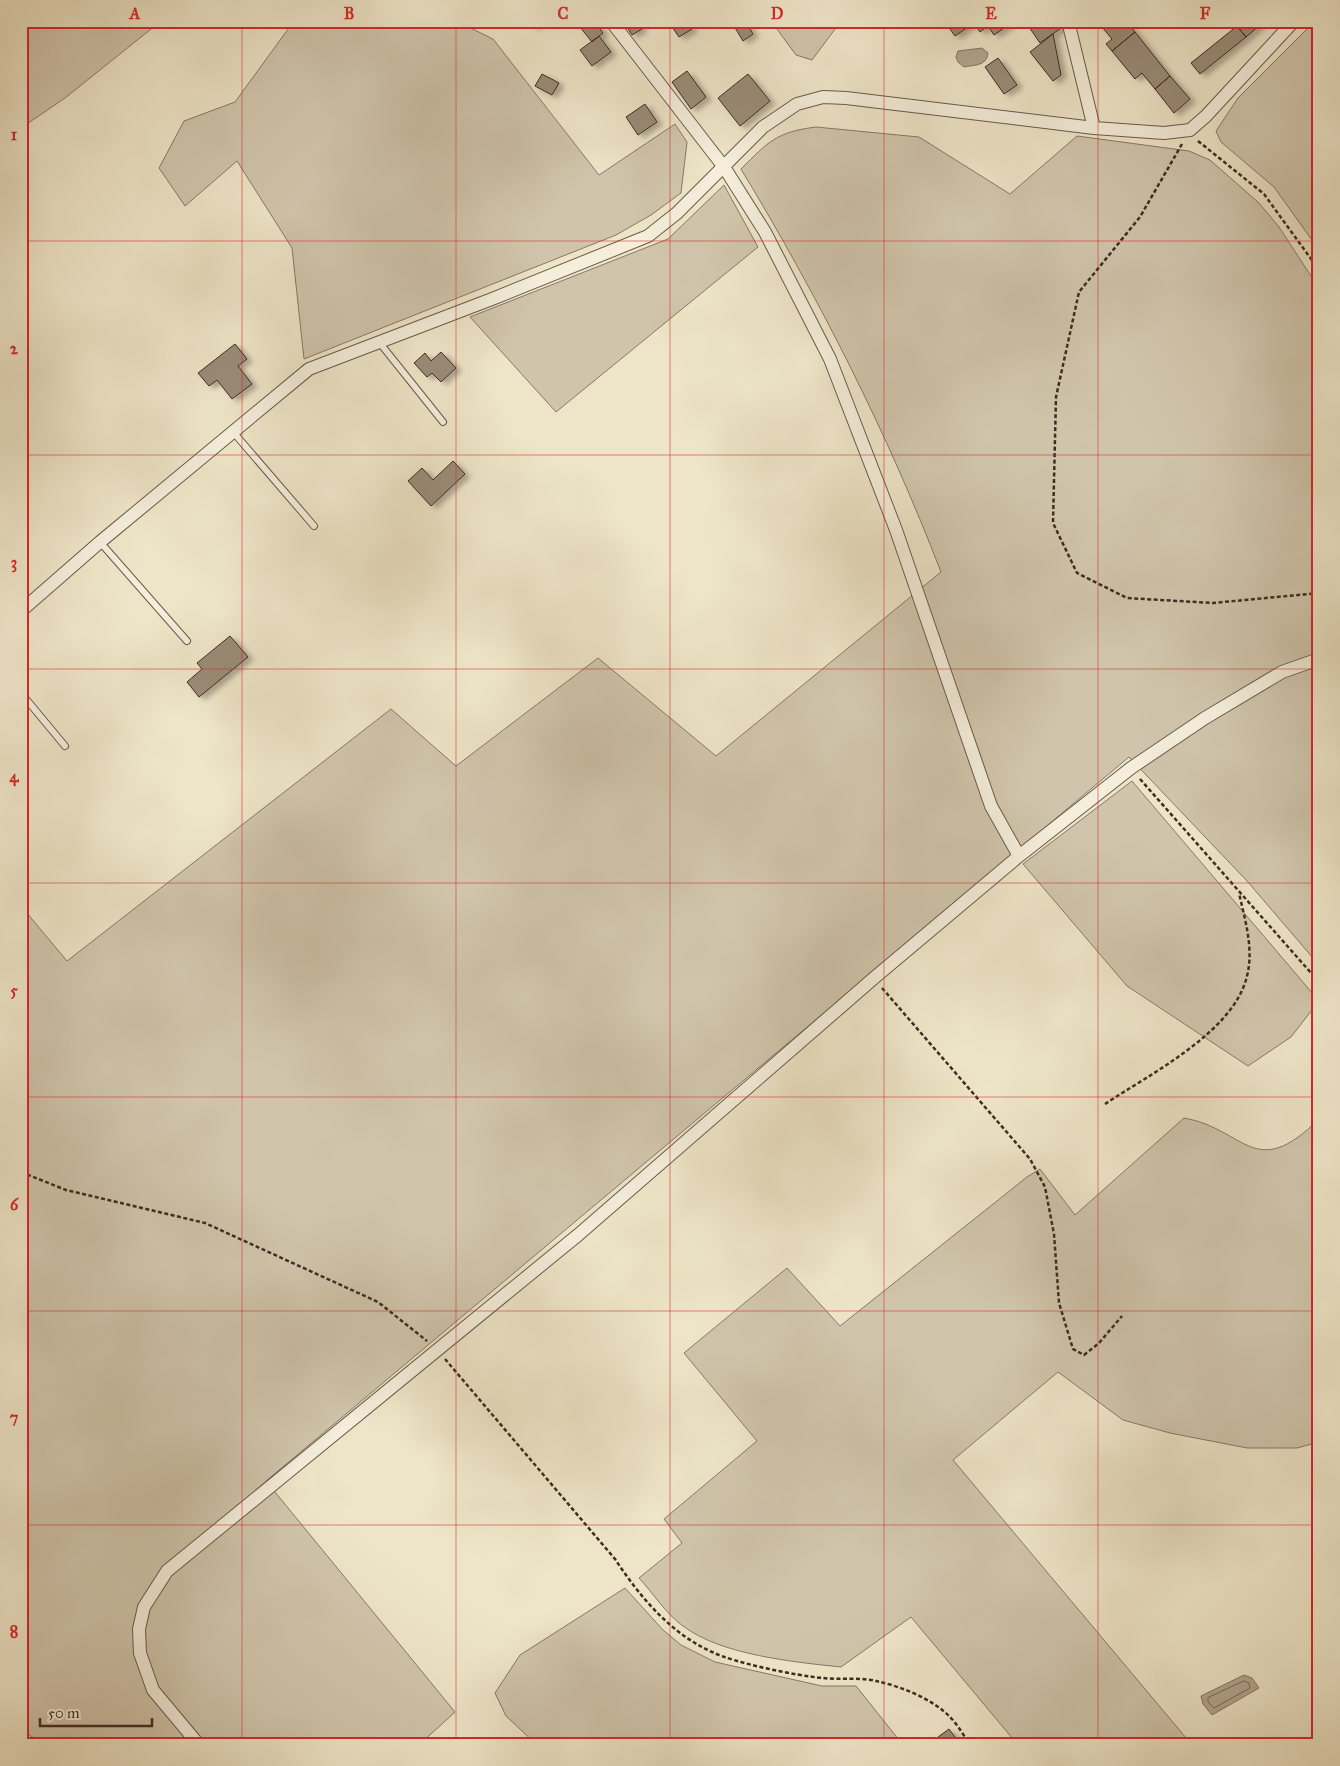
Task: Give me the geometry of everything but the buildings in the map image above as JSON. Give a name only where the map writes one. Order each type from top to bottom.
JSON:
[{"type":"street","points":[[611,21],[724,167],[765,232],[830,359],[896,530],[991,806],[1019,856]]},
{"type":"street","points":[[1068,21],[1094,128]]},
{"type":"street","points":[[21,611],[100,542],[309,369],[648,236],[677,213],[763,127],[797,104],[823,97],[846,98],[1094,128],[1164,133],[1190,130],[1206,116],[1294,21]]},
{"type":"street","points":[[199,1745],[153,1690],[140,1653],[139,1629],[144,1607],[167,1570],[586,1228],[874,978],[1019,856],[1131,768],[1205,718],[1282,672],[1319,659]]},
{"type":"lane","points":[[379,342],[443,422]]},
{"type":"lane","points":[[234,433],[314,526]]},
{"type":"lane","points":[[100,542],[187,641]]},
{"type":"lane","points":[[21,693],[65,746]]},
{"type":"path","points":[[1319,270],[1264,194],[1202,146],[1190,130],[1140,217],[1079,292],[1056,397],[1053,523],[1077,573],[1127,598],[1213,603],[1319,593]]},
{"type":"path","points":[[1131,768],[1319,982]]},
{"type":"path","points":[[1105,1104],[1189,1048],[1224,1019],[1238,998],[1247,976],[1249,944],[1239,892]]},
{"type":"path","points":[[874,978],[1030,1159],[1045,1187],[1054,1234],[1059,1303],[1073,1349],[1084,1355],[1099,1343],[1122,1316]]},
{"type":"path","points":[[21,1172],[66,1190],[205,1223],[378,1302],[437,1350],[615,1560],[636,1591],[678,1632],[713,1653],[758,1665],[822,1678],[875,1681],[904,1691],[928,1701],[950,1717],[970,1745]]},
{"type":"shaded area","points":[[21,21],[161,21],[65,98],[21,128]]},
{"type":"shaded area","points":[[294,21],[456,21],[493,39],[599,175],[675,124],[687,142],[681,193],[651,215],[616,235],[304,359],[292,248],[237,161],[185,206],[159,168],[184,121],[235,102]]},
{"type":"shaded area","points":[[771,21],[841,21],[812,60],[796,55]]},
{"type":"shaded area","points":[[1315,21],[1319,21],[1319,250],[1274,187],[1221,142],[1216,131],[1238,98]]},
{"type":"shaded area","points":[[816,127],[919,137],[1010,194],[1077,136],[1189,151],[1210,160],[1259,203],[1279,227],[1315,282],[1319,289],[1319,965],[1247,881],[1129,757],[266,1481],[455,1712],[419,1745],[48,1745],[21,1731],[21,906],[67,961],[391,709],[456,766],[598,658],[716,756],[941,572],[898,468],[850,366],[798,267],[741,169],[766,145],[782,135]]},
{"type":"shaded area","points":[[724,185],[758,247],[556,412],[470,317],[668,239]]},
{"type":"shaded area","points":[[1132,781],[1319,1001],[1291,1037],[1248,1066],[1127,986],[1023,864]]},
{"type":"shaded area","points":[[1184,1118],[1205,1124],[1250,1147],[1264,1150],[1279,1147],[1297,1138],[1319,1119],[1319,1442],[1297,1448],[1247,1448],[1170,1433],[1123,1420],[1058,1372],[953,1460],[1192,1745],[1018,1745],[911,1617],[841,1667],[780,1659],[717,1644],[699,1636],[671,1616],[639,1578],[682,1543],[664,1519],[757,1441],[684,1353],[787,1268],[840,1326],[1027,1177],[1040,1169],[1075,1215]]},
{"type":"shaded area","points":[[625,1588],[663,1630],[681,1645],[715,1662],[822,1686],[856,1686],[903,1745],[537,1745],[506,1716],[495,1693],[520,1655]]},
{"type":"water","points":[[982,48],[988,53],[983,63],[964,67],[958,62],[956,57],[958,51]]},
{"type":"water","points":[[1244,1675],[1252,1678],[1259,1688],[1212,1715],[1203,1704],[1201,1696]]}]
